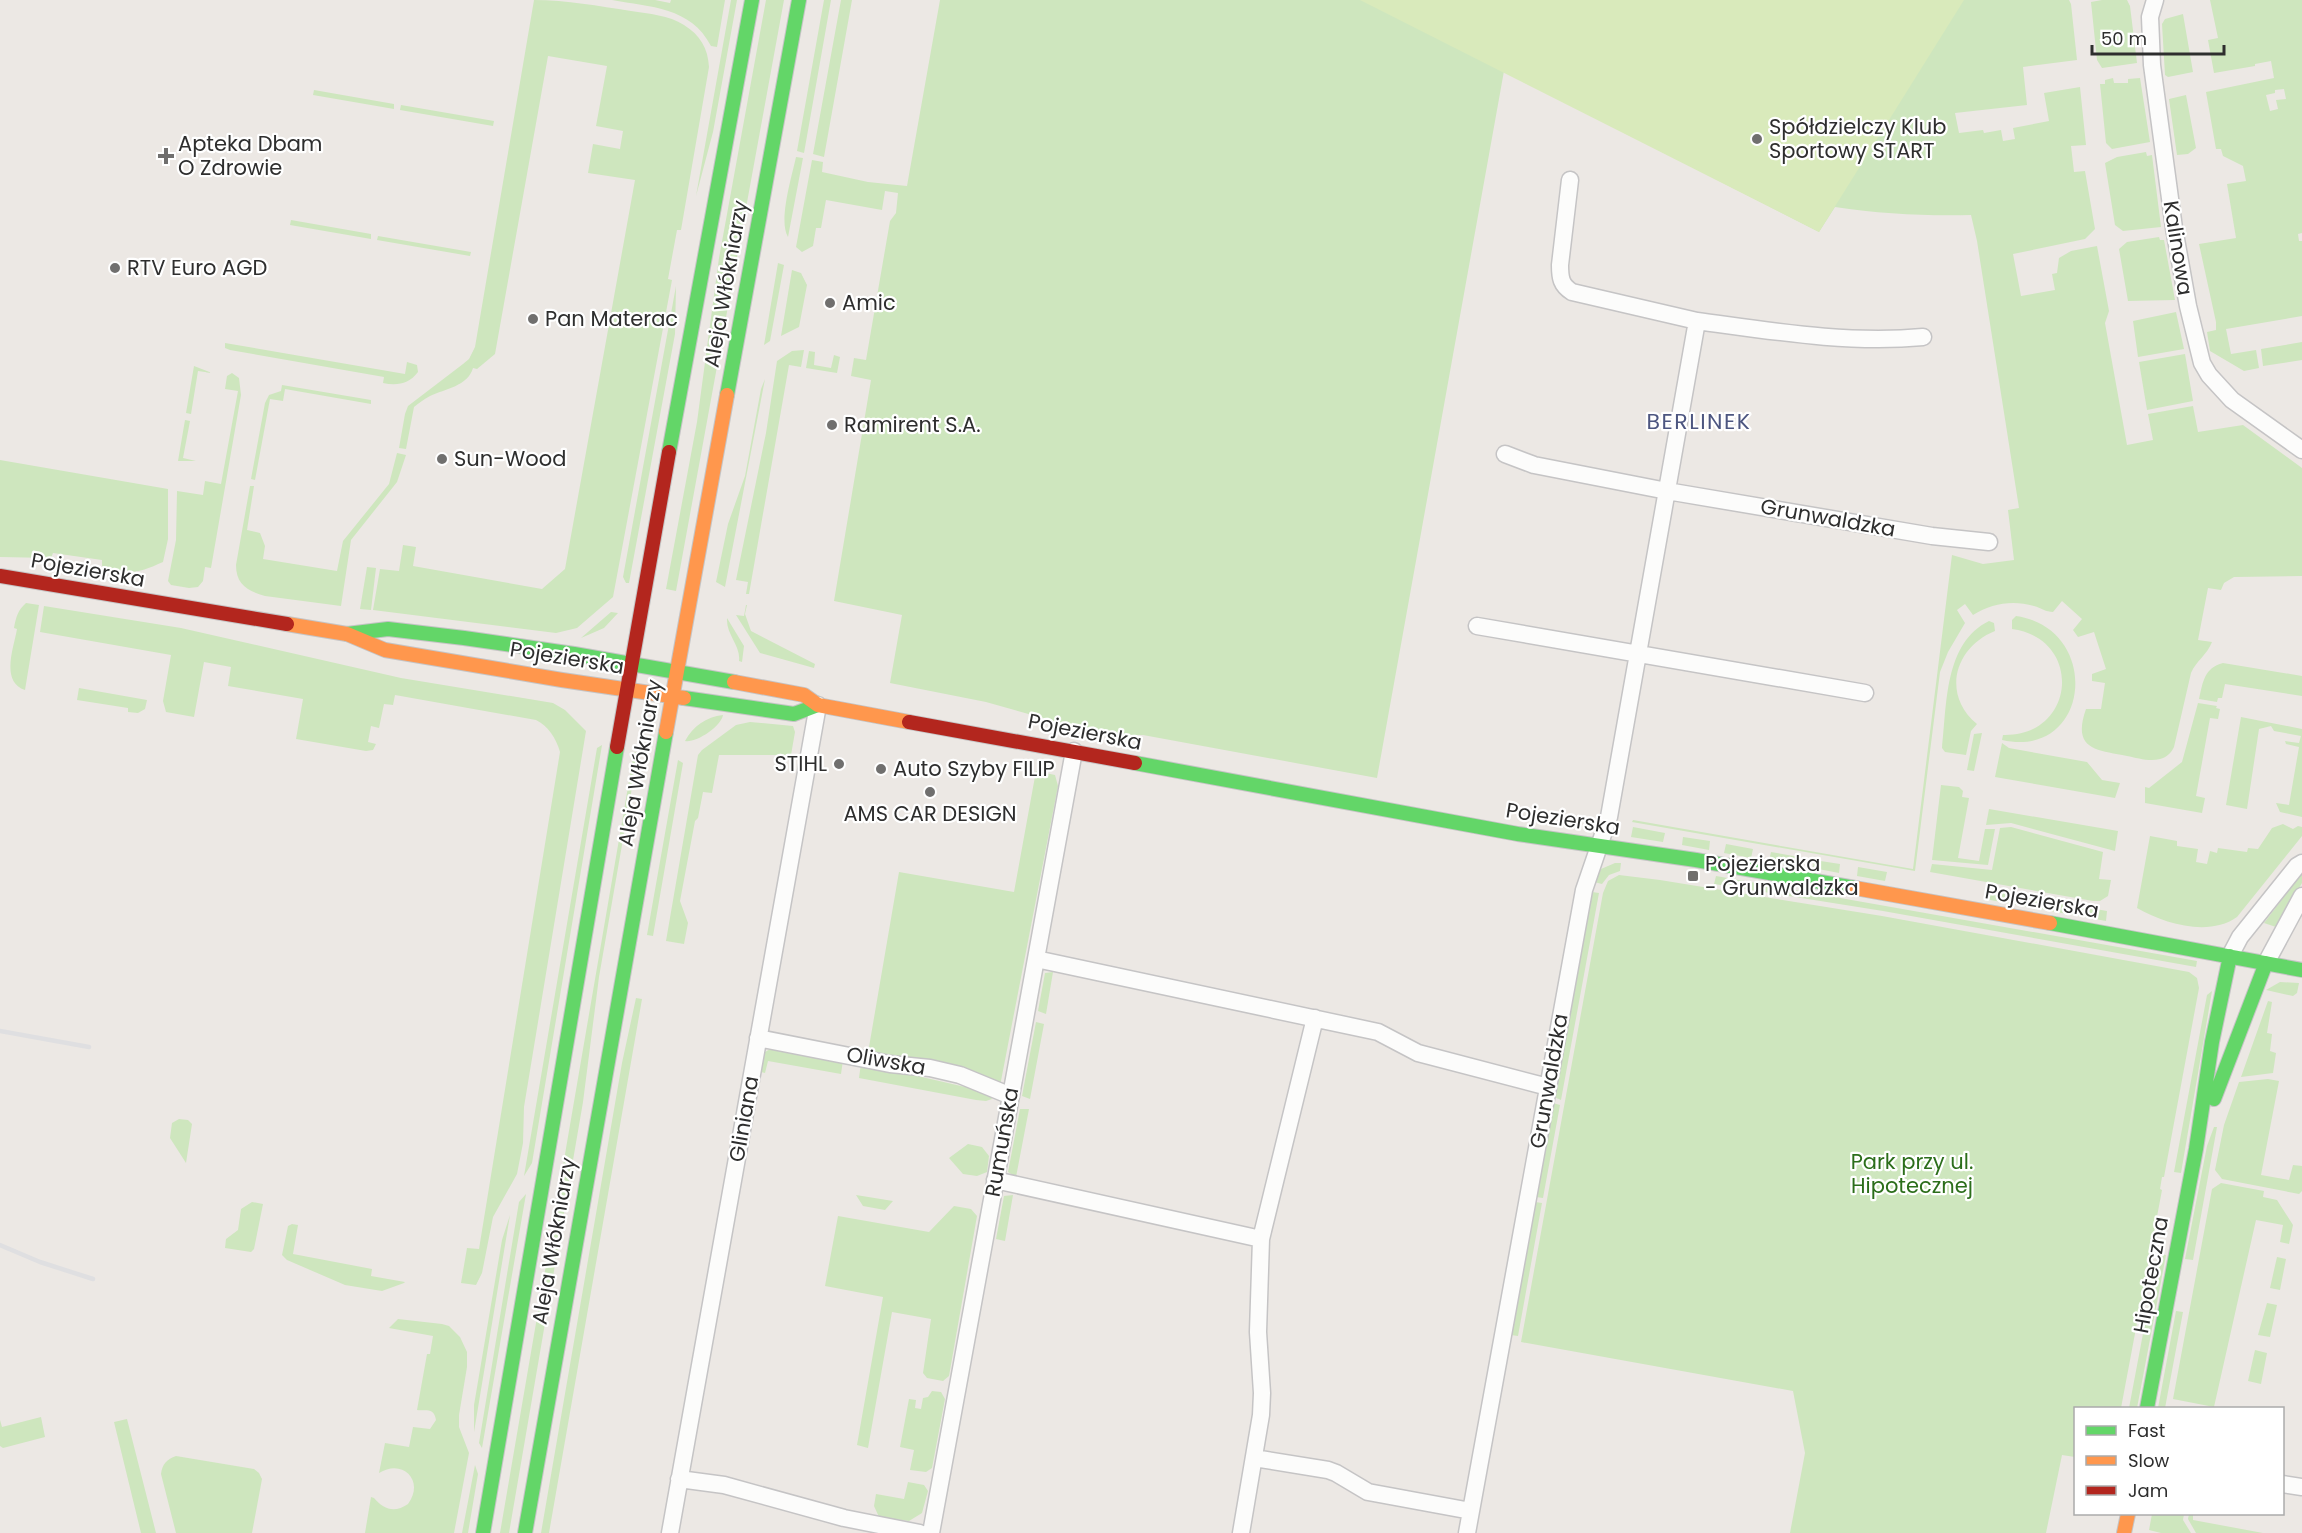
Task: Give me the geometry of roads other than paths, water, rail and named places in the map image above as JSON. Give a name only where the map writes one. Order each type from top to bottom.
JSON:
[{"type":"street","name":"Aleja Włókniarzy","points":[[483,1533],[646,580],[752,0]]},
{"type":"street","name":"Aleja Włókniarzy","points":[[525,1533],[601,1094],[800,0]]},
{"type":"street","name":"Kalinowa","points":[[2155,0],[2150,17],[2152,65],[2174,228],[2188,306],[2202,363],[2209,375],[2232,400],[2302,450]]},
{"type":"street","points":[[1570,180],[1560,277],[1564,287],[1572,292],[1697,321],[1796,334],[1883,340],[1923,337]]},
{"type":"street","name":"Grunwaldzka","points":[[1467,1533],[1584,890],[1609,817],[1697,321]]},
{"type":"street","name":"Grunwaldzka","points":[[1505,454],[1534,465],[1667,491],[1932,536],[1989,542]]},
{"type":"street","name":"Pojezierska","points":[[0,576],[347,634],[385,650],[628,689],[794,714],[818,705]]},
{"type":"street","points":[[1477,626],[1865,693]]},
{"type":"street","name":"Pojezierska","points":[[347,634],[388,629],[562,652],[632,664],[796,693],[804,695],[818,705],[1494,830],[1696,860],[2302,970]]},
{"type":"street","name":"Gliniana","points":[[669,1533],[818,705]]},
{"type":"street","name":"Rumuńska","points":[[931,1533],[1074,751]]},
{"type":"street","points":[[2230,956],[2240,937],[2297,866],[2302,863]]},
{"type":"street","points":[[2266,963],[2302,896]]},
{"type":"street","name":"Hipoteczna","points":[[2147,1407],[2196,1149],[2212,1042],[2230,956]]},
{"type":"street","points":[[1036,959],[1378,1032],[1418,1053],[1548,1087]]},
{"type":"street","name":"Hipoteczna","points":[[2196,1149],[2266,963]]},
{"type":"street","points":[[1241,1533],[1262,1393],[1258,1332],[1261,1239],[1314,1018]]},
{"type":"street","name":"Oliwska","points":[[758,1038],[890,1064],[930,1068],[960,1075],[1011,1096]]},
{"type":"street","points":[[995,1180],[1261,1239]]},
{"type":"street","points":[[1254,1458],[1328,1470],[1368,1492],[1471,1511]]},
{"type":"street","points":[[679,1479],[724,1485],[844,1518],[920,1533]]},
{"type":"street","points":[[2284,1484],[2302,1487]]},
{"type":"street","points":[[2124,1533],[2128,1515]]},
{"type":"railway","points":[[0,1031],[89,1047]]},
{"type":"railway","points":[[0,1245],[40,1262],[93,1279]]},
{"type":"place","name":"Spółdzielczy Klub Sportowy START","points":[[1757,139]]},
{"type":"place","name":"Apteka Dbam O Zdrowie","points":[[166,156]]},
{"type":"place","name":"RTV Euro AGD","points":[[115,268]]},
{"type":"place","name":"Amic","points":[[830,303]]},
{"type":"place","name":"Pan Materac","points":[[533,319]]},
{"type":"place","name":"Ramirent S.A.","points":[[832,425]]},
{"type":"place","name":"Sun-Wood","points":[[442,459]]},
{"type":"place","name":"STIHL","points":[[839,764]]},
{"type":"place","name":"Auto Szyby FILIP","points":[[881,769]]},
{"type":"place","name":"AMS CAR DESIGN","points":[[930,792]]},
{"type":"place","name":"Pojezierska - Grunwaldzka","points":[[1693,876]]},
{"type":"district","name":"BERLINEK","points":[[1699,421]]},
{"type":"park label","name":"Park przy ul. Hipotecznej","points":[[1912,1174]]}]
